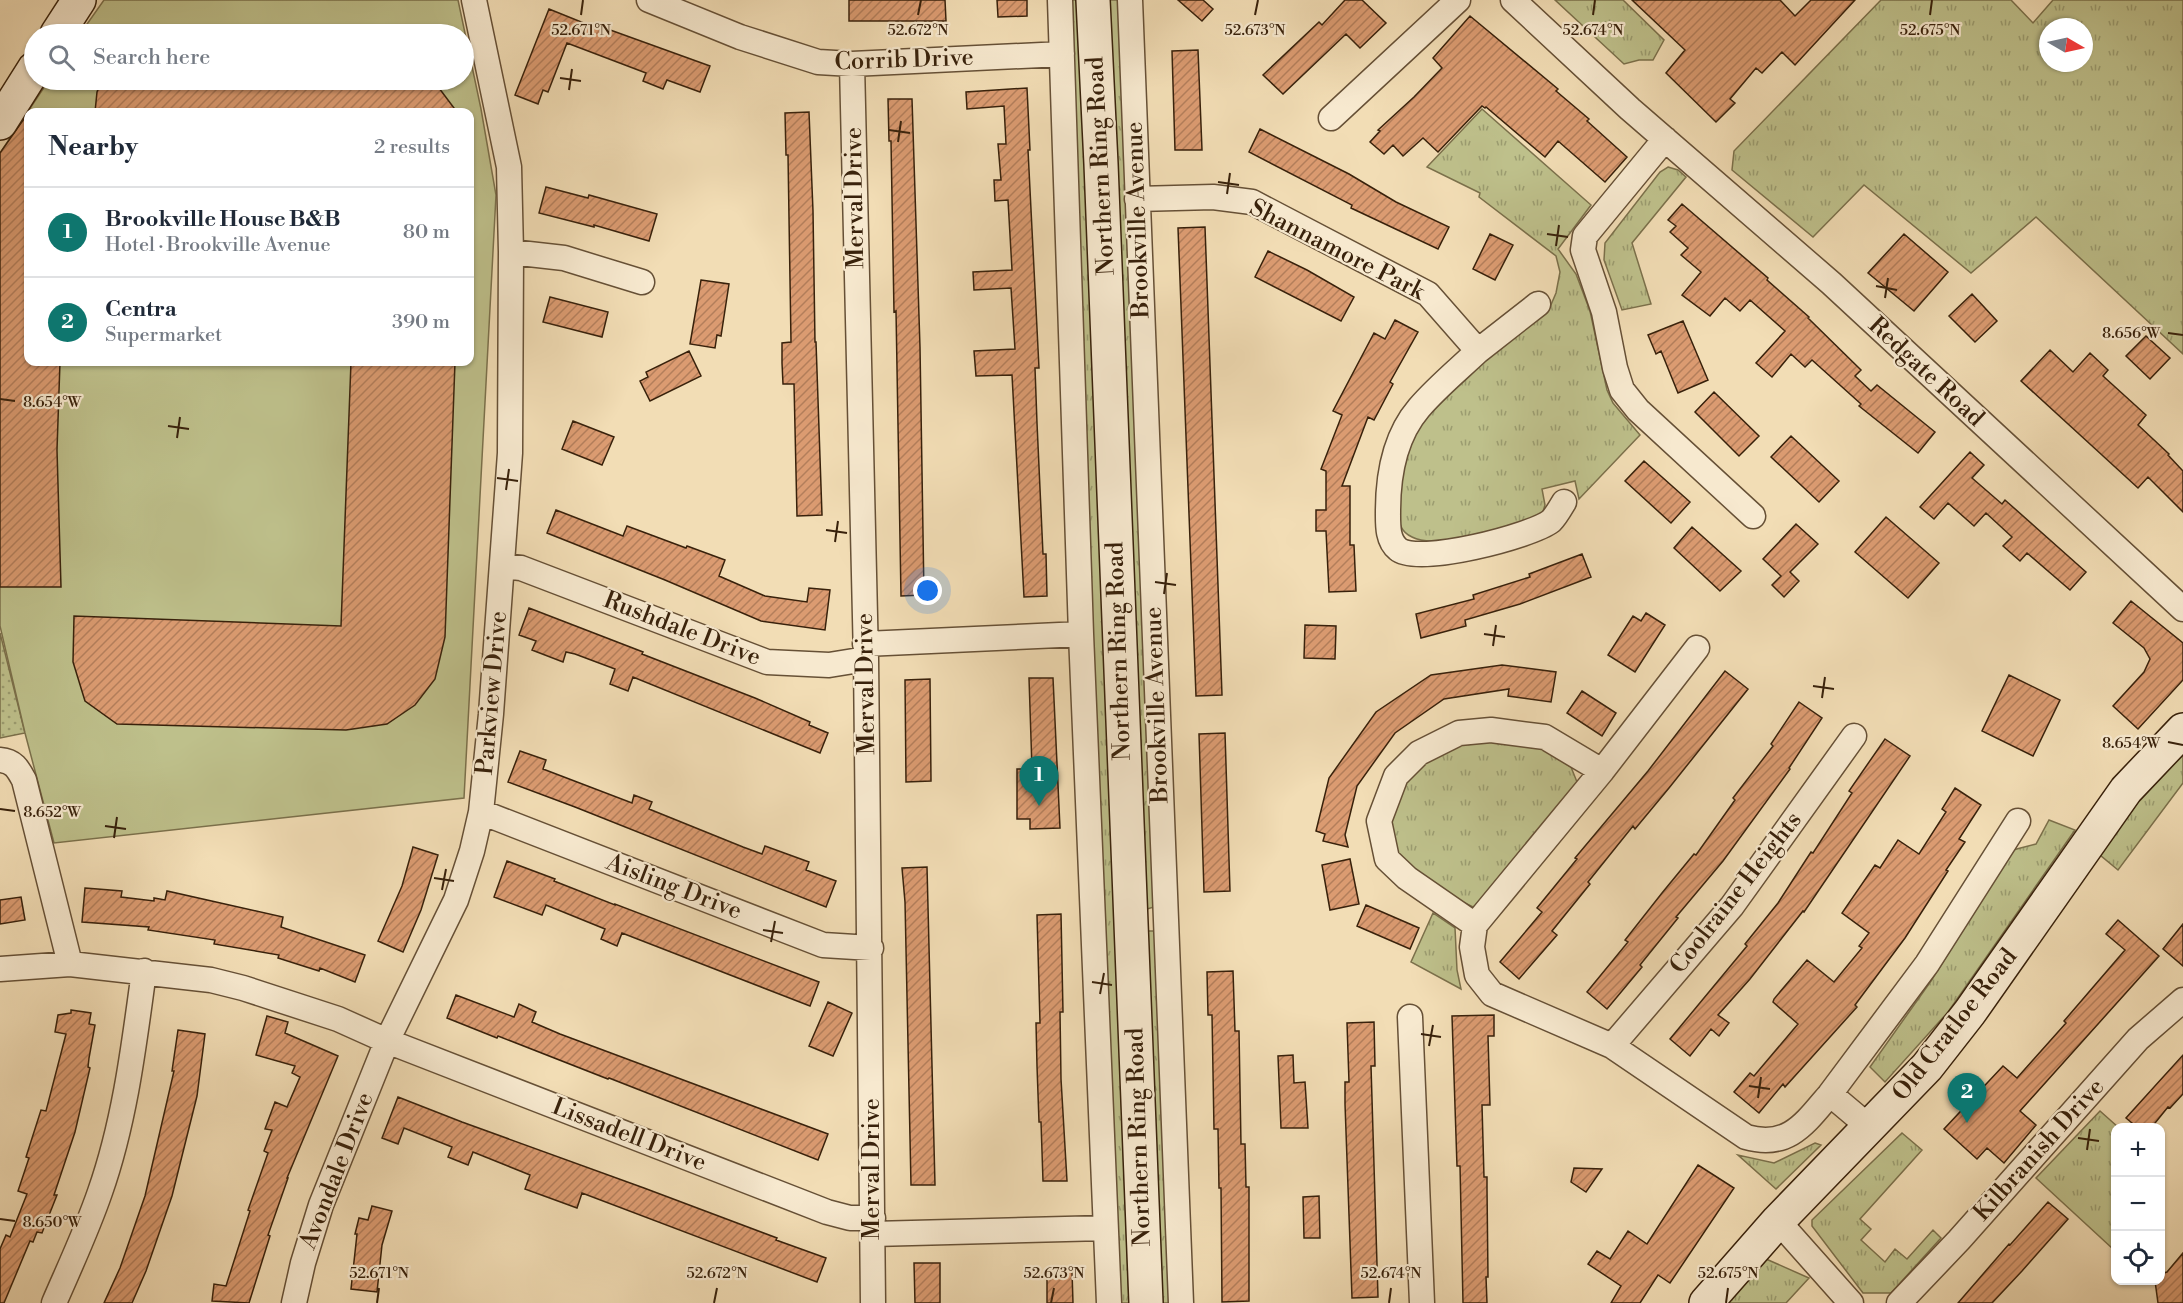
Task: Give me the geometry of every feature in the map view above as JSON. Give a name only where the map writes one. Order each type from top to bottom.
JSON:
[{"type":"main road","points":[[63,24],[79,0]]},
{"type":"main road","name":"Northern Ring Road","points":[[1093,0],[1146,1303]]},
{"type":"main road","points":[[0,123],[24,85]]},
{"type":"main road","name":"Old Cratloe Road","points":[[1707,1303],[1778,1221],[1927,1067],[1970,1012],[2126,790],[2183,730]]},
{"type":"street","name":"Parkview Drive","points":[[387,1041],[456,900],[482,812],[510,453],[511,252],[509,167],[474,0]]},
{"type":"street","name":"Corrib Drive","points":[[649,0],[751,41],[818,62],[852,64],[1062,54]]},
{"type":"street","points":[[1060,0],[1080,633],[1109,1303]]},
{"type":"street","name":"Brookville Avenue","points":[[1130,0],[1181,1303]]},
{"type":"street","points":[[1331,118],[1458,0]]},
{"type":"street","name":"Redgate Road","points":[[1513,0],[1665,139],[1831,283],[2183,609]]},
{"type":"street","name":"Merval Drive","points":[[852,64],[866,651],[873,1303]]},
{"type":"street","points":[[1665,139],[1585,237],[1583,250],[1604,312],[1615,368],[1622,390],[1638,411],[1753,516]]},
{"type":"street","name":"Shannamore Park","points":[[1137,199],[1213,197],[1252,202],[1428,294],[1478,351]]},
{"type":"street","points":[[511,252],[564,258],[642,282]]},
{"type":"street","points":[[1538,304],[1478,351],[1418,409],[1392,463],[1388,488],[1390,537],[1399,550],[1411,555],[1472,548],[1513,537],[1551,520],[1564,502]]},
{"type":"street","name":"Rushdale Drive","points":[[502,566],[521,568],[767,662],[829,665],[866,651],[1080,633]]},
{"type":"street","points":[[1697,648],[1602,771],[1475,924],[1472,947],[1477,975],[1492,994],[1612,1046],[1746,1137],[1757,1140],[1782,1138],[1799,1130],[1830,1094],[1928,964],[2018,820]]},
{"type":"street","points":[[1475,924],[1407,878],[1387,859],[1379,821],[1396,776],[1419,753],[1459,733],[1491,729],[1545,737],[1602,771]]},
{"type":"street","name":"Coolraine Heights","points":[[1612,1046],[1732,906],[1854,736]]},
{"type":"street","points":[[0,760],[8,760],[17,767],[24,780],[70,964]]},
{"type":"street","name":"Aisling Drive","points":[[482,812],[823,945],[870,948]]},
{"type":"street","points":[[0,969],[70,964],[211,980],[338,1019],[387,1041]]},
{"type":"street","points":[[54,1303],[100,1192],[119,1123],[134,1048],[144,971]]},
{"type":"street","name":"Kilbranish Drive","points":[[1899,1303],[1959,1240],[2138,1039],[2183,1000]]},
{"type":"street","points":[[1410,1017],[1422,1303]]},
{"type":"street","name":"Lissadell Drive","points":[[387,1041],[827,1212],[873,1226],[1105,1228]]},
{"type":"street","name":"Avondale Drive","points":[[294,1303],[303,1263],[321,1205],[387,1041]]},
{"type":"street","points":[[1830,1094],[1868,1126]]},
{"type":"street","points":[[1778,1221],[1851,1303]]},
{"type":"green space","points":[[104,0],[458,0],[463,24],[87,24]]},
{"type":"green space","points":[[1068,0],[1080,0],[1129,1303],[1116,1303]]},
{"type":"green space","points":[[1109,0],[1124,0],[1157,906],[1144,910]]},
{"type":"green space","points":[[1555,0],[1623,0],[1664,40],[1653,60],[1639,60],[1624,64]]},
{"type":"green space","points":[[1881,0],[2011,0],[2033,23],[2053,0],[2183,0],[2183,354],[2036,217],[1971,273],[1864,185],[1813,237],[1732,170],[1734,151]]},
{"type":"green space","points":[[474,76],[496,195],[464,798],[54,843],[0,626],[0,153],[24,117],[24,366],[474,366],[474,108],[30,108],[42,90],[474,90]]},
{"type":"green space","points":[[1482,109],[1591,205],[1558,249],[1576,274],[1590,311],[1607,390],[1613,403],[1640,435],[1579,499],[1575,481],[1542,489],[1545,505],[1542,515],[1478,537],[1443,542],[1419,540],[1403,530],[1399,519],[1401,471],[1414,434],[1432,409],[1463,377],[1550,307],[1556,293],[1560,272],[1556,256],[1479,197],[1480,193],[1427,167]]},
{"type":"green space","points":[[1668,167],[1678,170],[1686,177],[1632,243],[1651,304],[1622,310],[1604,260],[1605,243],[1660,172]]},
{"type":"green space","points":[[0,633],[25,733],[0,738]]},
{"type":"green space","points":[[1509,738],[1545,750],[1571,767],[1579,787],[1482,902],[1473,907],[1412,877],[1393,857],[1390,813],[1406,774],[1464,741]]},
{"type":"green space","points":[[2183,751],[2183,783],[2118,870],[2100,855],[2144,793]]},
{"type":"green space","points":[[2049,820],[2075,830],[1948,1012],[1885,1082],[1870,1067],[1931,981],[2013,850],[2036,844]]},
{"type":"green space","points":[[1433,913],[1455,928],[1457,970],[1461,989],[1411,962]]},
{"type":"green space","points":[[1144,931],[1158,931],[1172,1303],[1161,1303]]},
{"type":"green space","points":[[2100,1111],[2114,1123],[2111,1123],[2111,1247],[2036,1178]]},
{"type":"green space","points":[[1902,1133],[1922,1150],[1860,1219],[1871,1229],[1861,1240],[1885,1262],[1895,1249],[1907,1259],[1933,1230],[1941,1238],[1891,1293],[1863,1293],[1812,1226],[1812,1220]]},
{"type":"green space","points":[[1815,1143],[1821,1145],[1776,1189],[1738,1155],[1774,1163]]},
{"type":"green space","points":[[1766,1259],[1809,1278],[1786,1303],[1728,1303]]},
{"type":"building","points":[[849,0],[945,0],[946,21],[849,21]]},
{"type":"building","points":[[997,0],[1027,0],[1027,16],[998,17]]},
{"type":"building","points":[[1178,0],[1203,0],[1213,9],[1202,21]]},
{"type":"building","points":[[1345,0],[1362,0],[1386,23],[1360,48],[1346,34],[1283,94],[1263,75],[1319,22],[1322,25]]},
{"type":"building","points":[[1632,0],[1780,0],[1795,16],[1811,0],[1855,0],[1795,65],[1782,52],[1762,73],[1756,68],[1730,99],[1735,103],[1716,122],[1666,73],[1685,50]]},
{"type":"building","points":[[549,9],[601,30],[602,27],[710,66],[700,92],[667,80],[663,89],[643,81],[646,73],[567,43],[548,92],[543,90],[538,104],[515,95]]},
{"type":"building","points":[[1470,16],[1558,89],[1556,91],[1589,119],[1587,121],[1627,157],[1605,182],[1558,141],[1545,157],[1482,106],[1438,152],[1423,138],[1403,156],[1393,145],[1384,154],[1370,142],[1380,131],[1378,130],[1442,68],[1433,58]]},
{"type":"building","points":[[1198,50],[1202,150],[1175,150],[1172,51]]},
{"type":"building","points":[[1027,88],[1039,368],[1035,368],[1037,423],[1047,596],[1024,597],[1012,375],[976,376],[974,351],[1015,349],[1011,288],[974,290],[973,272],[1012,270],[1008,200],[995,201],[994,180],[1001,180],[998,144],[1006,144],[1004,106],[967,109],[966,92]]},
{"type":"building","points":[[98,90],[440,90],[454,108],[95,108]]},
{"type":"building","points":[[888,99],[912,99],[920,347],[924,595],[901,596],[896,311],[894,312],[891,141],[889,141]]},
{"type":"building","points":[[809,112],[822,515],[797,516],[794,384],[783,384],[782,363],[782,343],[791,342],[788,155],[786,155],[785,113]]},
{"type":"building","points":[[24,119],[24,366],[60,366],[57,450],[61,587],[0,587],[0,153]]},
{"type":"building","points":[[1260,129],[1349,174],[1396,202],[1449,227],[1438,249],[1351,208],[1352,205],[1249,152]]},
{"type":"building","points":[[546,187],[588,198],[589,195],[657,214],[649,241],[594,225],[594,227],[539,213]]},
{"type":"building","points":[[1682,204],[1768,278],[1767,280],[1809,317],[1861,370],[1855,376],[1871,391],[1877,385],[1935,432],[1918,453],[1859,406],[1861,404],[1812,360],[1805,367],[1791,354],[1772,377],[1756,363],[1785,331],[1750,300],[1740,311],[1725,298],[1710,316],[1682,295],[1701,272],[1681,255],[1688,248],[1670,232],[1676,226],[1668,220]]},
{"type":"building","points":[[1205,227],[1222,695],[1196,696],[1178,228]]},
{"type":"building","points":[[1490,234],[1513,245],[1495,280],[1473,269]]},
{"type":"building","points":[[1904,234],[1948,272],[1914,311],[1868,273]]},
{"type":"building","points":[[1268,251],[1354,297],[1341,321],[1255,277]]},
{"type":"building","points":[[701,280],[729,284],[721,336],[717,335],[715,348],[690,344]]},
{"type":"building","points":[[1972,294],[1997,321],[1975,342],[1949,316]]},
{"type":"building","points":[[550,297],[608,312],[602,337],[543,322]]},
{"type":"building","points":[[1395,320],[1418,332],[1390,382],[1393,384],[1374,420],[1368,417],[1342,486],[1350,486],[1350,545],[1354,545],[1356,591],[1329,592],[1326,531],[1316,531],[1316,510],[1326,510],[1326,471],[1321,469],[1342,415],[1333,411],[1374,333],[1385,339]]},
{"type":"building","points":[[1683,321],[1708,380],[1678,393],[1661,351],[1656,354],[1648,335]]},
{"type":"building","points":[[2146,336],[2170,358],[2150,379],[2126,356]]},
{"type":"building","points":[[2050,350],[2073,372],[2090,353],[2108,370],[2103,376],[2146,415],[2138,425],[2169,454],[2183,471],[2183,512],[2148,477],[2138,488],[2021,381]]},
{"type":"building","points":[[689,351],[701,376],[650,401],[640,381],[648,377],[646,372]]},
{"type":"building","points":[[351,366],[455,366],[445,637],[435,679],[415,705],[387,724],[346,730],[117,724],[85,701],[73,662],[74,616],[341,626]]},
{"type":"building","points":[[1714,392],[1759,436],[1739,456],[1695,412]]},
{"type":"building","points":[[573,421],[614,437],[602,465],[562,449]]},
{"type":"building","points":[[1791,436],[1839,481],[1819,502],[1771,457]]},
{"type":"building","points":[[1970,452],[1984,465],[1972,478],[2002,504],[2005,500],[2086,572],[2070,590],[2027,553],[2020,561],[2003,546],[2012,537],[1986,513],[1974,526],[1948,503],[1934,519],[1920,507]]},
{"type":"building","points":[[1644,461],[1690,502],[1671,523],[1625,481]]},
{"type":"building","points":[[556,510],[623,536],[627,526],[725,560],[719,576],[765,596],[807,602],[809,588],[830,590],[825,630],[761,621],[547,533]]},
{"type":"building","points":[[1886,517],[1939,563],[1908,598],[1855,552]]},
{"type":"building","points":[[1796,524],[1818,544],[1790,572],[1799,581],[1784,597],[1772,585],[1781,576],[1763,559]]},
{"type":"building","points":[[1692,527],[1741,571],[1720,591],[1674,548]]},
{"type":"building","points":[[1582,554],[1591,577],[1520,604],[1465,620],[1466,626],[1421,638],[1416,614],[1474,599],[1473,595],[1530,577],[1529,574]]},
{"type":"building","points":[[2131,601],[2183,643],[2183,680],[2138,729],[2113,706],[2144,672],[2150,659],[2144,648],[2113,623]]},
{"type":"building","points":[[529,608],[643,652],[642,654],[810,722],[809,725],[828,733],[820,753],[633,677],[628,691],[610,684],[615,669],[575,654],[566,652],[563,662],[532,650],[536,641],[519,635]]},
{"type":"building","points":[[1646,613],[1665,625],[1635,672],[1608,655],[1633,616],[1641,621]]},
{"type":"building","points":[[1305,625],[1336,626],[1335,659],[1304,658]]},
{"type":"building","points":[[1502,665],[1556,672],[1551,702],[1508,696],[1509,689],[1444,699],[1395,733],[1357,786],[1345,835],[1348,847],[1323,841],[1325,834],[1316,831],[1329,778],[1376,712],[1431,675]]},
{"type":"building","points":[[1725,671],[1748,689],[1669,788],[1635,829],[1633,826],[1588,882],[1590,884],[1552,931],[1557,935],[1519,979],[1500,962],[1542,912],[1537,908],[1577,859],[1575,858],[1648,771]]},
{"type":"building","points":[[2009,675],[2060,700],[2033,756],[1982,731]]},
{"type":"building","points":[[1029,678],[1053,678],[1060,828],[1030,829],[1030,819],[1017,819],[1017,769],[1032,769]]},
{"type":"building","points":[[930,679],[931,781],[906,782],[905,680]]},
{"type":"building","points":[[1582,691],[1616,713],[1602,736],[1567,713]]},
{"type":"building","points":[[1799,702],[1822,718],[1790,769],[1723,861],[1676,917],[1678,918],[1640,965],[1642,967],[1607,1009],[1587,992],[1628,942],[1625,940],[1662,893],[1694,854],[1696,855],[1735,800],[1733,798],[1773,746],[1771,744]]},
{"type":"building","points":[[1225,733],[1230,891],[1204,892],[1199,734]]},
{"type":"building","points":[[1885,739],[1910,756],[1804,912],[1718,1015],[1729,1023],[1719,1036],[1711,1029],[1690,1056],[1670,1039],[1747,946],[1745,944],[1778,903],[1811,852],[1813,853],[1852,793],[1849,791]]},
{"type":"building","points":[[520,751],[546,760],[543,769],[632,803],[634,795],[652,802],[649,809],[743,847],[762,854],[765,846],[809,862],[806,870],[836,881],[826,907],[508,782]]},
{"type":"building","points":[[1955,788],[1981,805],[1959,839],[1965,842],[1946,870],[1948,871],[1905,938],[1855,1005],[1857,1007],[1785,1087],[1783,1084],[1759,1113],[1734,1092],[1750,1073],[1754,1076],[1798,1024],[1773,1002],[1774,999],[1807,960],[1834,982],[1862,948],[1859,946],[1869,933],[1842,913],[1875,865],[1880,868],[1898,840],[1919,854],[1946,812],[1942,809]]},
{"type":"building","points":[[413,847],[438,855],[421,910],[403,952],[378,941],[402,886]]},
{"type":"building","points":[[1350,859],[1359,904],[1330,910],[1322,865]]},
{"type":"building","points":[[507,861],[615,905],[819,982],[810,1006],[622,933],[617,946],[601,939],[605,929],[546,905],[542,915],[494,897]]},
{"type":"building","points":[[927,867],[935,1185],[911,1185],[905,902],[902,868]]},
{"type":"building","points":[[85,888],[122,891],[121,897],[154,901],[154,898],[165,900],[167,891],[283,917],[281,927],[365,955],[355,982],[320,968],[319,971],[278,958],[279,955],[214,944],[215,940],[148,930],[149,927],[82,922]]},
{"type":"building","points":[[21,897],[25,920],[0,924],[0,900]]},
{"type":"building","points":[[1366,905],[1419,928],[1410,949],[1357,926]]},
{"type":"building","points":[[1061,914],[1063,1012],[1060,1012],[1061,1079],[1067,1181],[1043,1181],[1036,1023],[1040,1023],[1037,915]]},
{"type":"building","points":[[2118,920],[2159,956],[2020,1111],[2036,1125],[2004,1163],[1987,1148],[1977,1159],[1944,1129],[2003,1066],[2017,1078],[2066,1023],[2064,1021],[2125,950],[2106,934]]},
{"type":"building","points":[[2183,924],[2183,966],[2163,949]]},
{"type":"building","points":[[1233,971],[1235,1031],[1239,1031],[1241,1144],[1245,1144],[1246,1187],[1249,1187],[1249,1301],[1222,1302],[1221,1188],[1219,1188],[1218,1129],[1214,1129],[1212,1015],[1208,1015],[1207,972]]},
{"type":"building","points":[[456,995],[514,1017],[519,1004],[536,1012],[532,1022],[560,1034],[828,1134],[818,1160],[609,1078],[447,1018]]},
{"type":"building","points":[[828,1002],[852,1013],[833,1056],[809,1046]]},
{"type":"building","points":[[71,1010],[91,1013],[89,1024],[95,1025],[89,1058],[88,1067],[90,1068],[75,1132],[54,1195],[57,1195],[42,1233],[37,1232],[33,1242],[30,1241],[4,1303],[0,1303],[0,1249],[6,1235],[10,1237],[27,1194],[18,1191],[29,1158],[26,1157],[41,1110],[46,1111],[66,1034],[55,1032],[58,1015],[71,1013]]},
{"type":"building","points":[[1494,1015],[1494,1036],[1488,1036],[1490,1105],[1482,1105],[1484,1177],[1487,1177],[1487,1303],[1463,1303],[1460,1166],[1457,1166],[1452,1016]]},
{"type":"building","points":[[267,1016],[288,1022],[285,1033],[338,1056],[287,1178],[249,1303],[212,1301],[214,1284],[226,1286],[250,1211],[248,1210],[268,1153],[264,1151],[272,1130],[265,1129],[275,1102],[287,1107],[300,1077],[292,1073],[295,1066],[256,1055]]},
{"type":"building","points":[[1374,1022],[1375,1066],[1371,1066],[1378,1297],[1352,1298],[1345,1104],[1345,1082],[1349,1082],[1347,1023]]},
{"type":"building","points":[[178,1030],[205,1034],[197,1096],[172,1196],[146,1271],[132,1303],[104,1303],[120,1268],[145,1196],[174,1071],[172,1071]]},
{"type":"building","points":[[1293,1055],[1294,1083],[1305,1082],[1308,1128],[1281,1128],[1278,1056]]},
{"type":"building","points":[[2183,1055],[2183,1094],[2155,1123],[2132,1123],[2126,1118]]},
{"type":"building","points":[[398,1097],[826,1258],[817,1282],[582,1193],[577,1208],[525,1189],[530,1175],[473,1152],[468,1165],[448,1157],[452,1147],[404,1128],[398,1144],[382,1138]]},
{"type":"building","points":[[1698,1165],[1734,1188],[1670,1283],[1658,1275],[1640,1303],[1611,1303],[1621,1286],[1588,1264],[1597,1251],[1610,1259],[1628,1231],[1647,1244]]},
{"type":"building","points":[[1574,1168],[1602,1169],[1586,1192],[1571,1182]]},
{"type":"building","points":[[1319,1196],[1320,1238],[1304,1238],[1303,1197]]},
{"type":"building","points":[[2048,1202],[2068,1219],[2022,1271],[1992,1303],[1958,1303],[2009,1244]]},
{"type":"building","points":[[372,1206],[392,1211],[382,1245],[377,1292],[351,1289],[357,1234],[355,1234],[359,1218],[368,1220]]},
{"type":"building","points":[[2183,1253],[2183,1303],[2158,1303],[2156,1285],[2165,1285],[2165,1273]]},
{"type":"building","points":[[914,1263],[940,1263],[940,1303],[915,1303]]},
{"type":"building","points":[[1072,1271],[1073,1303],[1047,1303],[1047,1272]]},
{"type":"place","name":"Brookville House B&B","points":[[1039,806]]},
{"type":"place","name":"Centra","points":[[1967,1123]]}]
